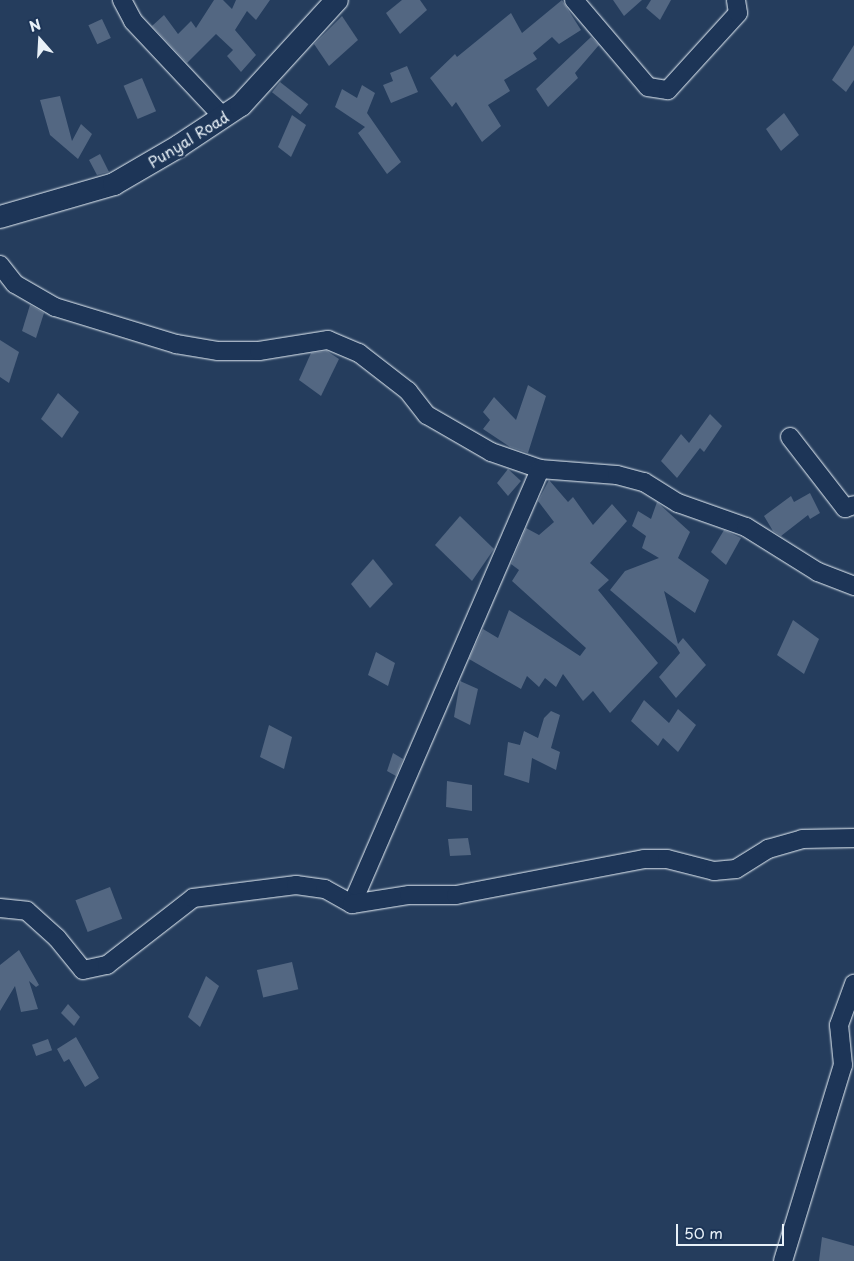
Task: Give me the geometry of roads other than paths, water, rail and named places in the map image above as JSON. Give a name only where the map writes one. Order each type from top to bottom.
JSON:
[{"type":"main road","name":"Punyal Road","points":[[0,217],[114,184],[223,117],[241,105],[337,0]]},
{"type":"street","points":[[122,0],[133,21],[223,117]]},
{"type":"street","points":[[574,0],[648,87],[668,90],[738,13],[736,0]]},
{"type":"street","points":[[0,265],[15,284],[56,308],[176,344],[218,351],[259,351],[328,340],[359,354],[390,375],[427,415],[513,462],[540,469],[616,475],[644,482],[678,503],[746,527],[818,572],[854,586]]},
{"type":"street","points":[[790,437],[845,508],[854,505]]},
{"type":"street","points":[[352,904],[540,469]]},
{"type":"street","points":[[0,908],[27,911],[57,938],[83,970],[107,965],[193,898],[296,885],[325,889],[352,904],[524,885],[549,875],[644,860],[667,859],[714,870],[736,869],[768,849],[802,838],[854,838]]},
{"type":"street","points":[[783,1261],[843,1065],[839,1025],[854,984]]}]
